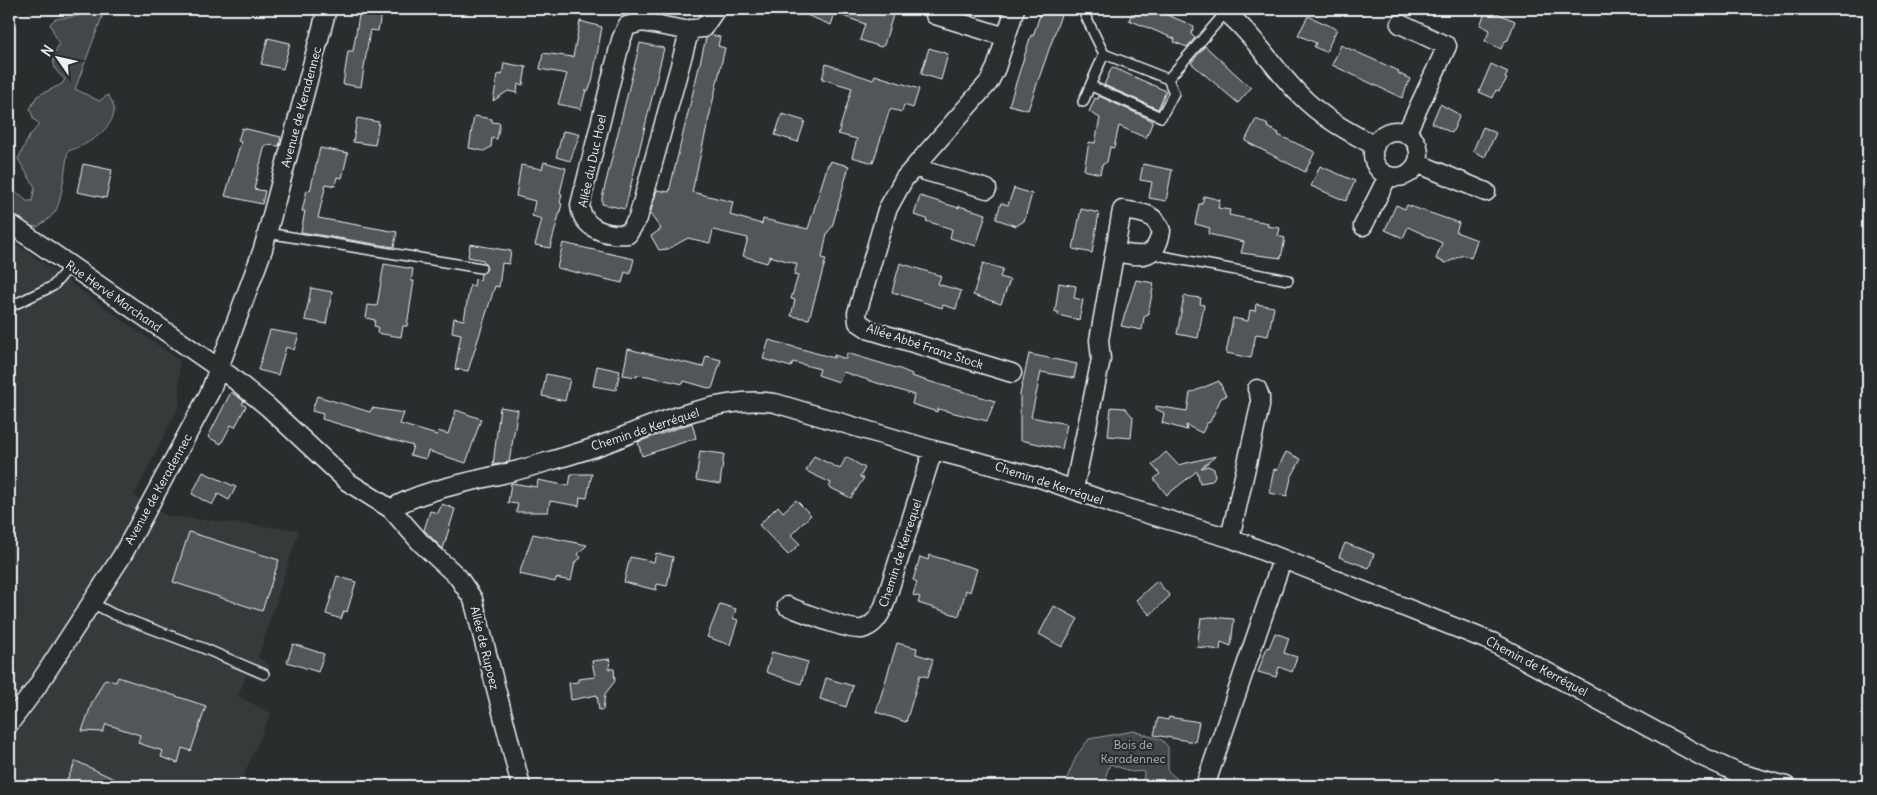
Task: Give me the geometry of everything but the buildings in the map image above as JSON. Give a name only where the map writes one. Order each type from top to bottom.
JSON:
[{"type":"street","name":"Avenue de Keradennec","points":[[9,724],[122,556],[185,440],[219,369],[267,233],[326,9]]},
{"type":"street","points":[[690,29],[703,28],[716,9]]},
{"type":"street","name":"Allée Abbé Franz Stock","points":[[1012,373],[870,330],[858,322],[856,313],[887,210],[900,184],[989,82],[1015,9]]},
{"type":"street","points":[[1232,12],[1286,80],[1312,107],[1336,125],[1375,146]]},
{"type":"street","points":[[936,15],[1006,37]]},
{"type":"street","name":"Allée du Duc Hoel","points":[[642,22],[690,29],[638,218],[628,234],[615,235],[592,227],[581,217],[580,205],[621,40],[627,26],[642,22]]},
{"type":"street","points":[[1400,24],[1447,46],[1406,134]]},
{"type":"street","points":[[1390,132],[1406,134],[1412,137],[1419,149],[1417,163],[1409,174],[1395,178],[1388,176],[1382,172],[1374,160],[1375,146],[1383,136],[1390,132]]},
{"type":"street","points":[[1417,163],[1486,192]]},
{"type":"street","points":[[916,166],[926,171],[987,189]]},
{"type":"street","points":[[1363,226],[1388,176]]},
{"type":"street","points":[[1074,489],[1101,359],[1099,340],[1122,210],[1151,215],[1156,219],[1161,231],[1153,251],[1148,255],[1141,256],[1115,252]]},
{"type":"street","name":"Rue Hervé Marchand","points":[[9,222],[219,369]]},
{"type":"street","points":[[219,369],[268,407],[348,482],[391,509]]},
{"type":"street","points":[[1230,538],[1260,406],[1260,397],[1256,389]]},
{"type":"street","name":"Chemin de Kerréquel","points":[[391,509],[421,496],[526,468],[616,439],[632,431],[743,401],[764,401],[785,405],[932,450],[1004,468],[1074,489],[1114,504],[1230,538],[1492,642],[1703,757],[1738,773],[1786,786]]},
{"type":"street","name":"Chemin de Kerrequel","points":[[787,606],[854,629],[868,627],[874,622],[885,603],[932,450]]},
{"type":"street","name":"Allée de Rupoez","points":[[391,509],[421,544],[458,577],[473,598],[520,786]]},
{"type":"street","points":[[1204,786],[1282,560]]},
{"type":"lane","points":[[1082,9],[1104,54],[1168,79],[1174,93],[1161,117],[1091,86]]},
{"type":"lane","points":[[1168,79],[1232,12]]},
{"type":"lane","points":[[1083,102],[1104,54]]},
{"type":"lane","points":[[267,233],[482,268]]},
{"type":"lane","points":[[1153,251],[1162,256],[1288,280]]},
{"type":"lane","points":[[9,306],[53,286],[70,266]]},
{"type":"lane","points":[[92,603],[113,614],[204,648],[264,674]]},
{"type":"shaded area","points":[[9,239],[179,360],[179,406],[134,496],[167,516],[299,530],[258,657],[270,666],[264,683],[246,675],[238,696],[271,713],[239,786],[9,786]]},
{"type":"green space","points":[[74,9],[105,9],[75,89],[99,101],[108,95],[113,105],[114,114],[110,123],[95,138],[68,151],[60,200],[55,212],[37,227],[23,225],[9,213],[9,190],[21,195],[26,201],[32,201],[35,187],[18,159],[30,135],[40,124],[34,120],[30,109],[37,96],[62,84],[65,79],[55,67],[54,59],[59,44],[50,24],[55,19],[79,16]]},
{"type":"green space","name":"Bois de Keradennec","points":[[1134,731],[1162,740],[1168,747],[1168,771],[1185,786],[1143,785],[1144,771],[1132,772],[1110,764],[1106,775],[1108,786],[1071,786],[1066,780],[1077,755],[1089,739]]}]
